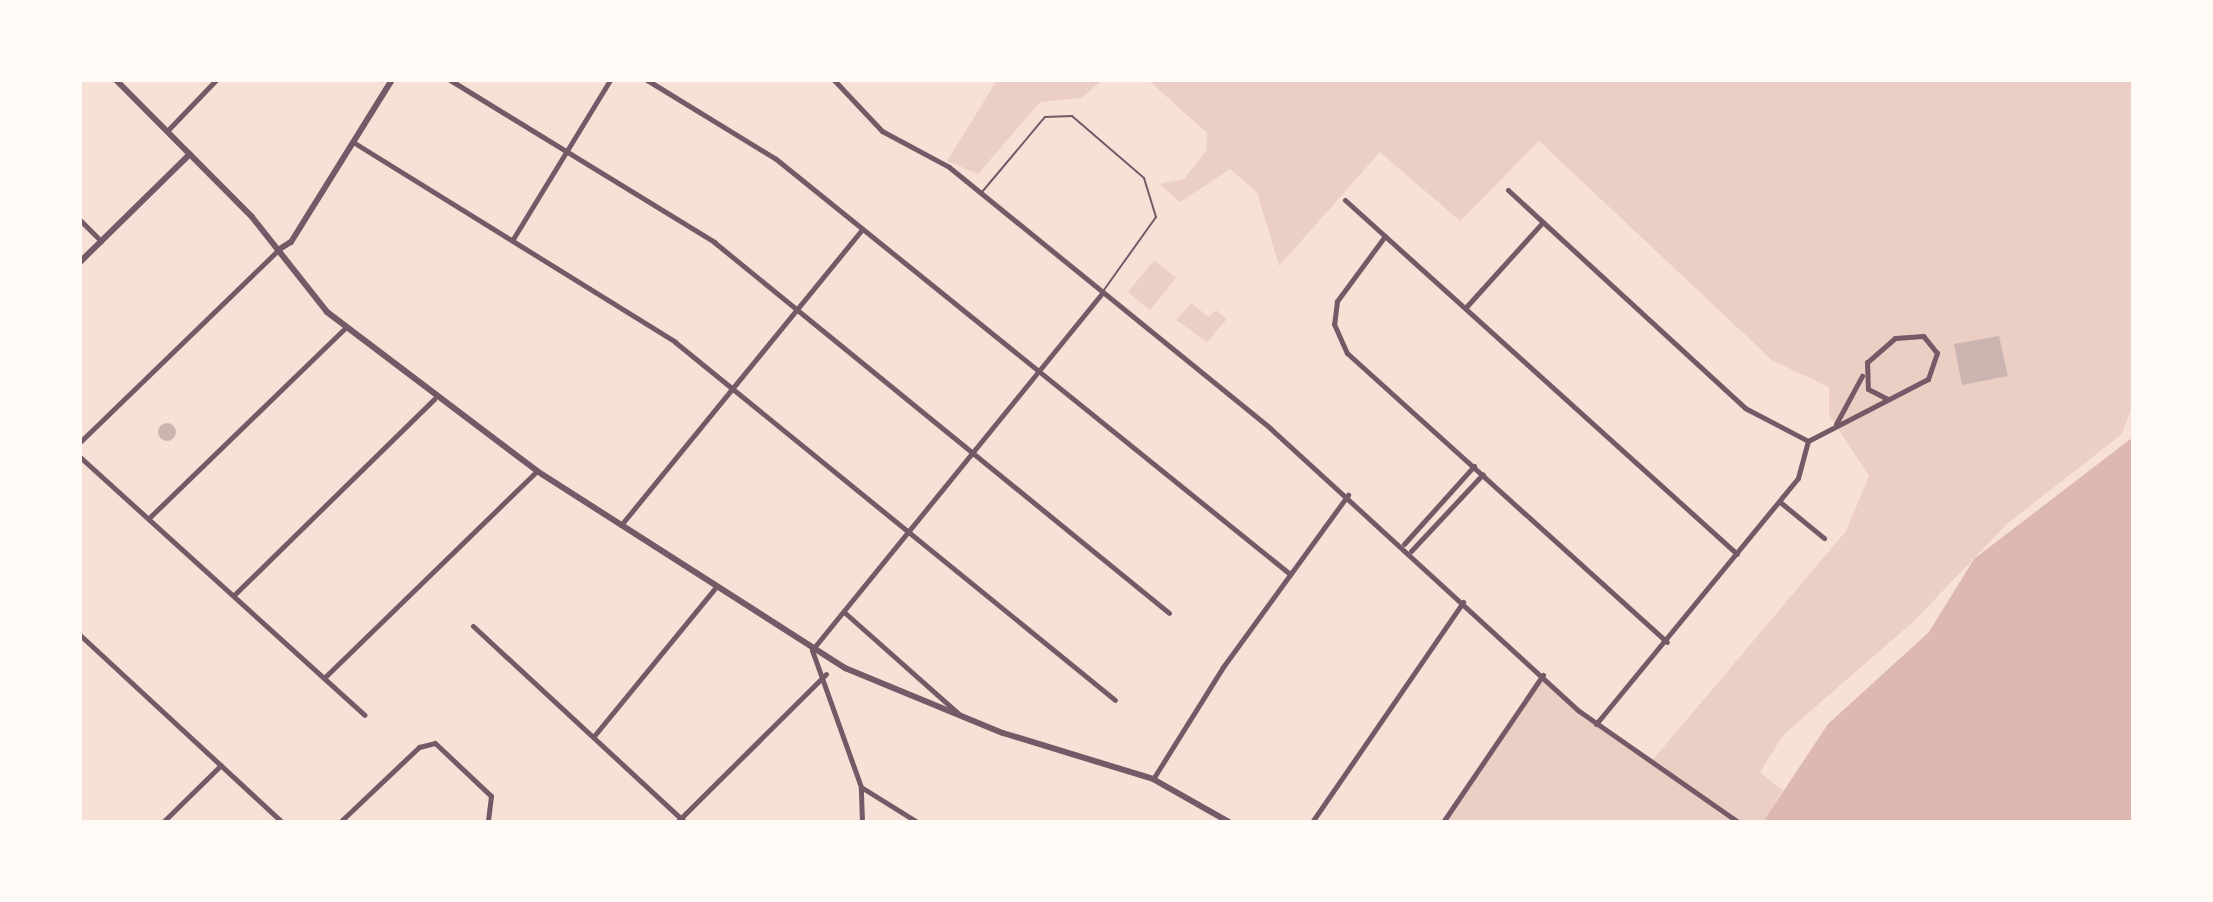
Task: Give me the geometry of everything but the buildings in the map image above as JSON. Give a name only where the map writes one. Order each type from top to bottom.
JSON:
[{"type":"street","points":[[116,80],[190,154],[345,328],[434,399],[537,471],[812,650],[963,718],[1153,779],[1229,822]]},
{"type":"street","points":[[167,131],[216,80]]},
{"type":"street","points":[[80,442],[278,250],[291,242],[392,80]]},
{"type":"street","points":[[450,80],[714,242],[1169,613]]},
{"type":"street","points":[[513,239],[610,80]]},
{"type":"street","points":[[647,80],[762,149],[1290,574]]},
{"type":"street","points":[[834,80],[882,131],[943,162],[1348,495],[1596,724],[1738,822]]},
{"type":"street","points":[[353,142],[645,320],[1115,700]]},
{"type":"street","points":[[80,262],[190,154]]},
{"type":"street","points":[[1508,190],[1745,408],[1808,441]]},
{"type":"street","points":[[1345,200],[1467,306],[1737,554]]},
{"type":"street","points":[[80,220],[101,241]]},
{"type":"street","points":[[1467,306],[1543,222]]},
{"type":"street","points":[[620,525],[862,229]]},
{"type":"street","points":[[1385,236],[1340,292],[1334,313],[1340,343],[1667,642]]},
{"type":"street","points":[[812,650],[1103,292]]},
{"type":"street","points":[[150,517],[345,328]]},
{"type":"street","points":[[1596,724],[1667,642],[1798,478],[1808,441],[1836,424],[1917,388],[1934,371],[1937,353],[1929,341],[1895,338],[1863,373],[1836,424]]},
{"type":"street","points":[[1863,373],[1868,389],[1888,399]]},
{"type":"street","points":[[234,595],[434,399]]},
{"type":"street","points":[[80,457],[150,517],[365,715]]},
{"type":"street","points":[[1404,544],[1474,466]]},
{"type":"street","points":[[324,678],[537,471]]},
{"type":"street","points":[[1411,551],[1483,474]]},
{"type":"street","points":[[1153,779],[1290,574],[1348,495]]},
{"type":"street","points":[[1780,502],[1824,538]]},
{"type":"street","points":[[594,736],[716,587]]},
{"type":"street","points":[[1312,822],[1463,602]]},
{"type":"street","points":[[844,612],[910,663],[963,718]]},
{"type":"street","points":[[473,626],[594,736],[681,821],[826,674]]},
{"type":"street","points":[[80,635],[282,822]]},
{"type":"street","points":[[812,650],[826,674],[861,787],[862,822]]},
{"type":"street","points":[[1443,822],[1543,675]]},
{"type":"street","points":[[340,822],[426,744],[445,749],[491,796],[488,822]]},
{"type":"street","points":[[163,822],[221,765]]},
{"type":"street","points":[[861,787],[917,822]]},
{"type":"lane","points":[[982,193],[1050,114],[1072,116],[1144,178],[1156,217],[1103,292]]},
{"type":"shaded area","points":[[997,80],[1103,80],[1081,98],[1040,102],[978,174],[947,161]]},
{"type":"shaded area","points":[[1148,80],[2133,80],[2133,404],[2122,434],[2008,523],[1913,622],[1784,734],[1760,772],[1783,791],[1763,822],[1444,822],[1543,677],[1579,713],[1651,762],[1846,531],[1869,476],[1829,415],[1829,387],[1773,361],[1539,141],[1460,221],[1380,152],[1279,266],[1257,192],[1230,169],[1180,202],[1159,184],[1184,179],[1206,151],[1207,133]]},
{"type":"shaded area","points":[[1154,260],[1176,278],[1150,310],[1128,292]]},
{"type":"shaded area","points":[[1191,303],[1209,317],[1216,310],[1227,319],[1207,342],[1176,320]]},
{"type":"shaded area","points":[[2133,437],[2133,822],[1763,822],[1828,724],[1929,632],[1974,559]]}]
